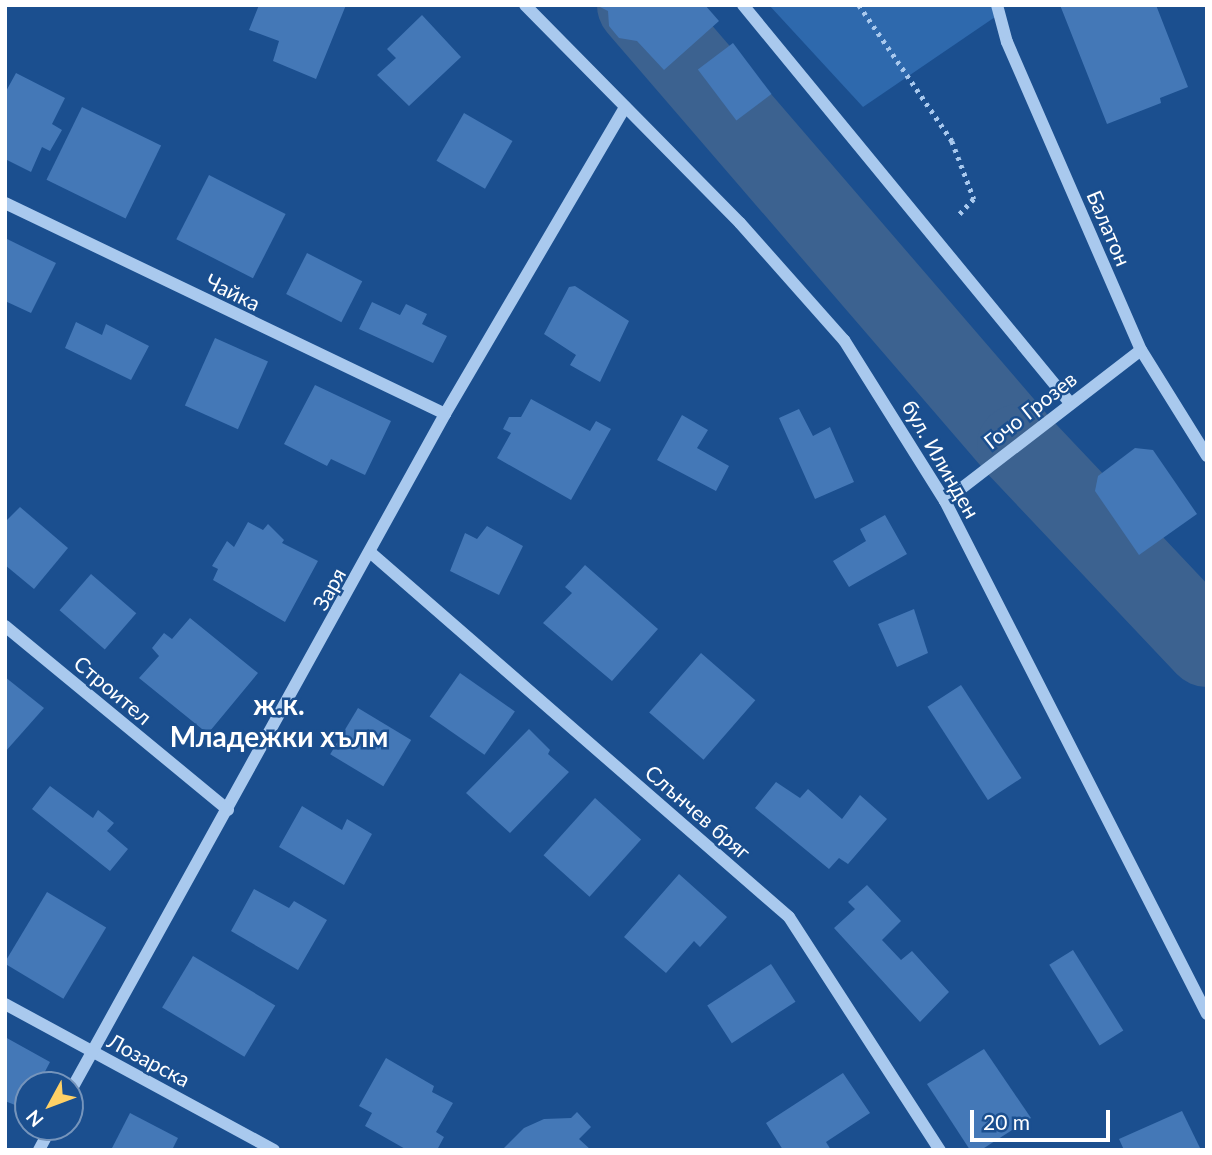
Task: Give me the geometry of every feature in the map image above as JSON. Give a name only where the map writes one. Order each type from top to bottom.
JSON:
[{"type":"street","name":"бул. Илинден","points":[[525,5],[740,223],[844,340],[945,501],[1207,1014]]},
{"type":"street","points":[[743,5],[1070,403]]},
{"type":"street","name":"Балатон","points":[[997,5],[1007,42],[1140,350],[1202,438],[1207,456]]},
{"type":"street","name":"Заря","points":[[81,1071],[372,553],[445,414],[625,107]]},
{"type":"street","name":"Чайка","points":[[5,203],[445,414]]},
{"type":"street","name":"Гочо Грозев","points":[[945,501],[1140,350]]},
{"type":"street","name":"Слънчев бряг","points":[[372,553],[789,917],[940,1150]]},
{"type":"street","name":"Строител","points":[[5,626],[228,810]]},
{"type":"street","points":[[1195,991],[1207,1001]]},
{"type":"street","name":"Лозарска","points":[[5,1004],[274,1150]]},
{"type":"path","points":[[859,5],[952,141],[974,199],[937,240]]},
{"type":"shaded area","points":[[769,5],[995,5],[998,15],[863,107]]},
{"type":"building","points":[[259,5],[346,5],[316,79],[273,61],[279,41],[249,30]]},
{"type":"building","points":[[596,5],[705,5],[719,21],[664,70],[637,41],[619,38],[609,26],[608,11]]},
{"type":"building","points":[[1060,5],[1156,5],[1188,87],[1160,98],[1161,103],[1107,124]]},
{"type":"building","points":[[422,15],[461,57],[409,106],[377,75],[396,58],[387,49]]},
{"type":"building","points":[[733,43],[772,94],[736,121],[698,69]]},
{"type":"building","points":[[16,73],[65,98],[52,124],[62,130],[50,151],[42,147],[31,172],[5,159],[5,93]]},
{"type":"building","points":[[82,107],[161,146],[126,218],[46,180]]},
{"type":"building","points":[[464,113],[512,141],[485,189],[436,161]]},
{"type":"building","points":[[209,175],[286,214],[253,278],[176,239]]},
{"type":"building","points":[[5,238],[56,263],[31,313],[5,301]]},
{"type":"building","points":[[307,253],[362,281],[341,322],[286,294]]},
{"type":"building","points":[[575,286],[629,321],[600,382],[570,365],[576,355],[544,334],[569,287]]},
{"type":"building","points":[[372,302],[400,315],[406,304],[427,314],[422,324],[447,336],[433,363],[359,329]]},
{"type":"building","points":[[76,322],[102,335],[106,324],[149,346],[131,380],[65,348]]},
{"type":"building","points":[[215,338],[268,362],[238,429],[185,406]]},
{"type":"building","points":[[315,385],[391,421],[365,475],[331,459],[327,466],[284,444]]},
{"type":"building","points":[[531,399],[590,431],[596,421],[611,429],[571,500],[497,458],[511,433],[503,429],[509,417],[521,417]]},
{"type":"building","points":[[799,409],[813,436],[830,427],[854,482],[815,499],[779,418]]},
{"type":"building","points":[[682,415],[708,430],[697,448],[729,466],[716,491],[657,460]]},
{"type":"building","points":[[1135,448],[1153,450],[1197,514],[1139,555],[1095,491],[1098,476]]},
{"type":"building","points":[[20,507],[68,548],[34,589],[5,565],[5,522]]},
{"type":"building","points":[[885,515],[907,554],[849,587],[833,561],[866,541],[860,529]]},
{"type":"building","points":[[248,522],[263,530],[268,524],[284,540],[282,543],[318,561],[285,622],[213,580],[218,569],[212,566],[227,541],[234,547]]},
{"type":"building","points":[[487,526],[523,546],[499,595],[450,571],[465,533],[477,539]]},
{"type":"building","points":[[585,565],[658,629],[612,681],[543,623],[572,593],[565,587]]},
{"type":"building","points":[[91,574],[136,613],[105,650],[60,610]]},
{"type":"building","points":[[914,609],[928,653],[897,667],[878,624]]},
{"type":"building","points":[[190,618],[258,673],[210,731],[202,729],[139,678],[159,656],[152,648],[164,633],[172,639]]},
{"type":"building","points":[[701,653],[755,700],[704,760],[649,713]]},
{"type":"building","points":[[460,673],[515,711],[484,755],[430,716]]},
{"type":"building","points":[[5,677],[44,708],[5,752]]},
{"type":"building","points":[[961,685],[1021,778],[988,800],[927,707]]},
{"type":"building","points":[[358,708],[411,740],[383,786],[330,754]]},
{"type":"building","points":[[529,729],[550,750],[548,754],[569,772],[510,833],[466,793]]},
{"type":"building","points":[[776,782],[800,798],[808,789],[842,819],[860,795],[887,819],[848,864],[839,858],[829,869],[755,808]]},
{"type":"building","points":[[50,786],[93,818],[98,810],[114,823],[107,831],[128,849],[110,871],[32,809]]},
{"type":"building","points":[[595,798],[641,839],[590,897],[543,855]]},
{"type":"building","points":[[302,806],[342,830],[347,819],[372,834],[344,885],[279,847]]},
{"type":"building","points":[[679,874],[727,917],[700,947],[694,941],[666,973],[624,937]]},
{"type":"building","points":[[867,885],[901,921],[882,940],[901,960],[912,951],[949,992],[920,1022],[834,928],[855,909],[848,902]]},
{"type":"building","points":[[254,889],[289,908],[294,901],[327,920],[298,970],[231,931]]},
{"type":"building","points":[[47,892],[106,928],[63,999],[5,964]]},
{"type":"building","points":[[1073,950],[1123,1031],[1100,1045],[1049,965]]},
{"type":"building","points":[[193,956],[275,1005],[244,1057],[162,1007]]},
{"type":"building","points":[[771,964],[796,1002],[732,1043],[707,1005]]},
{"type":"building","points":[[5,1037],[50,1062],[45,1071],[14,1071],[14,1105],[5,1101]]},
{"type":"building","points":[[984,1049],[1031,1118],[981,1150],[970,1150],[927,1084]]},
{"type":"building","points":[[386,1058],[434,1086],[432,1092],[453,1103],[436,1132],[444,1137],[437,1150],[407,1150],[365,1126],[372,1113],[359,1106]]},
{"type":"building","points":[[843,1073],[870,1113],[826,1142],[831,1150],[783,1150],[766,1123]]},
{"type":"building","points":[[1182,1111],[1201,1150],[1124,1150],[1119,1139]]},
{"type":"building","points":[[577,1112],[591,1127],[579,1139],[591,1150],[502,1150],[524,1128],[544,1119],[571,1118]]},
{"type":"building","points":[[130,1113],[178,1138],[172,1150],[111,1150]]},
{"type":"waterway","points":[[639,5],[1019,446],[1207,645]]},
{"type":"district","name":"ж.к. Младежки хълм","points":[[279,720]]}]
